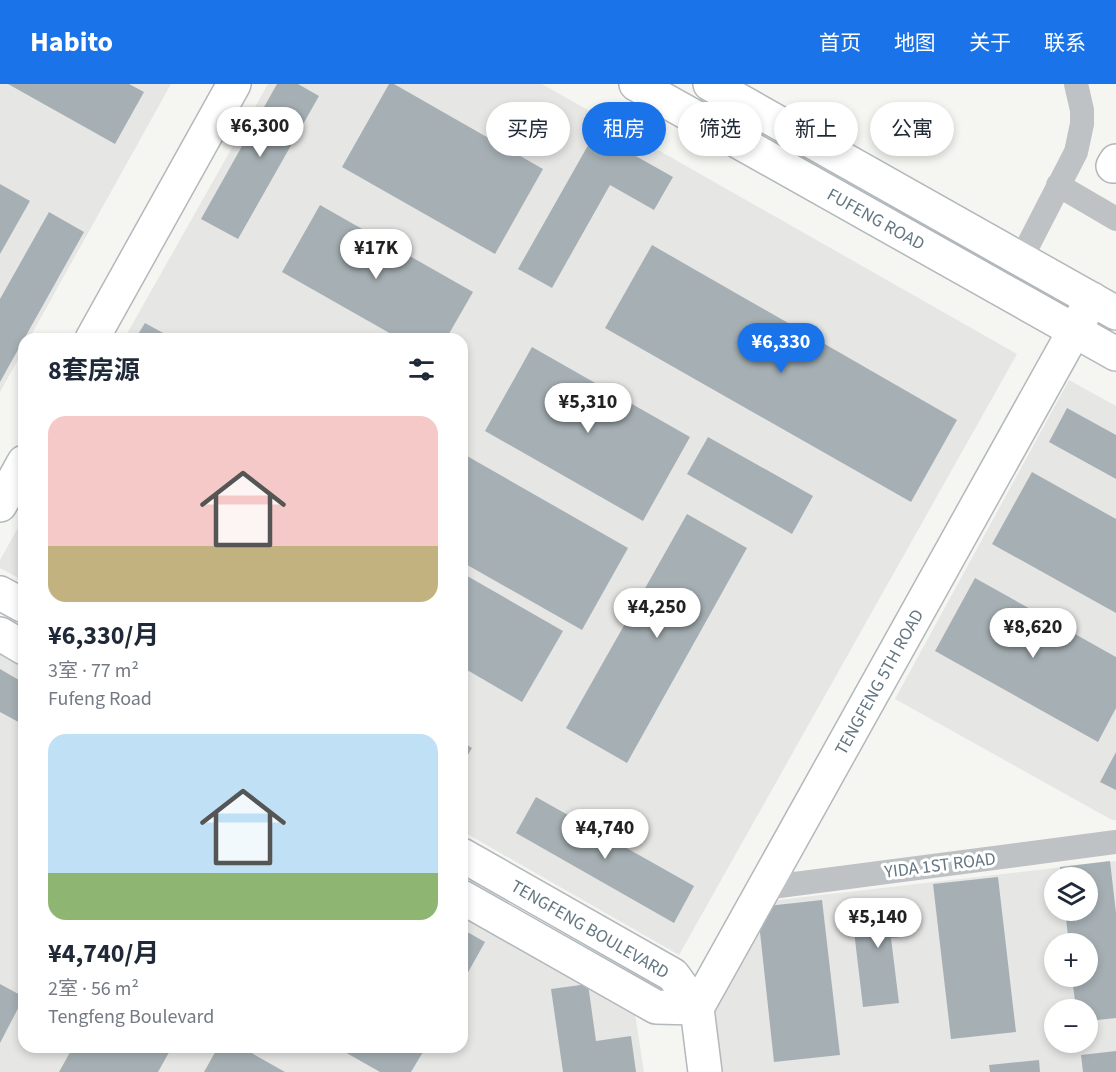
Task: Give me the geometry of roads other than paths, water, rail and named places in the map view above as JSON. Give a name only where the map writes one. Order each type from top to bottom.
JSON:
[{"type":"street","points":[[95,333],[234,84]]},
{"type":"street","name":"FUFENG ROAD","points":[[636,84],[1116,354]]},
{"type":"street","name":"FUFENG ROAD","points":[[710,84],[1104,306]]},
{"type":"street","points":[[1021,259],[1076,152],[1080,138],[1082,110],[1076,84]]},
{"type":"street","points":[[1058,185],[1116,219]]},
{"type":"street","name":"TENGFENG 5TH ROAD","points":[[697,1008],[1074,331],[1104,306]]},
{"type":"street","points":[[0,505],[18,473]]},
{"type":"street","points":[[0,593],[18,603]]},
{"type":"street","points":[[0,634],[18,644]]},
{"type":"street","name":"YIDA 1ST ROAD","points":[[764,888],[1116,842]]},
{"type":"street","name":"TENGFENG BOULEVARD","points":[[468,858],[673,975],[697,1008]]},
{"type":"street","name":"TENGFENG BOULEVARD","points":[[468,900],[656,1007],[697,1008]]},
{"type":"street","points":[[697,1008],[705,1072]]}]
